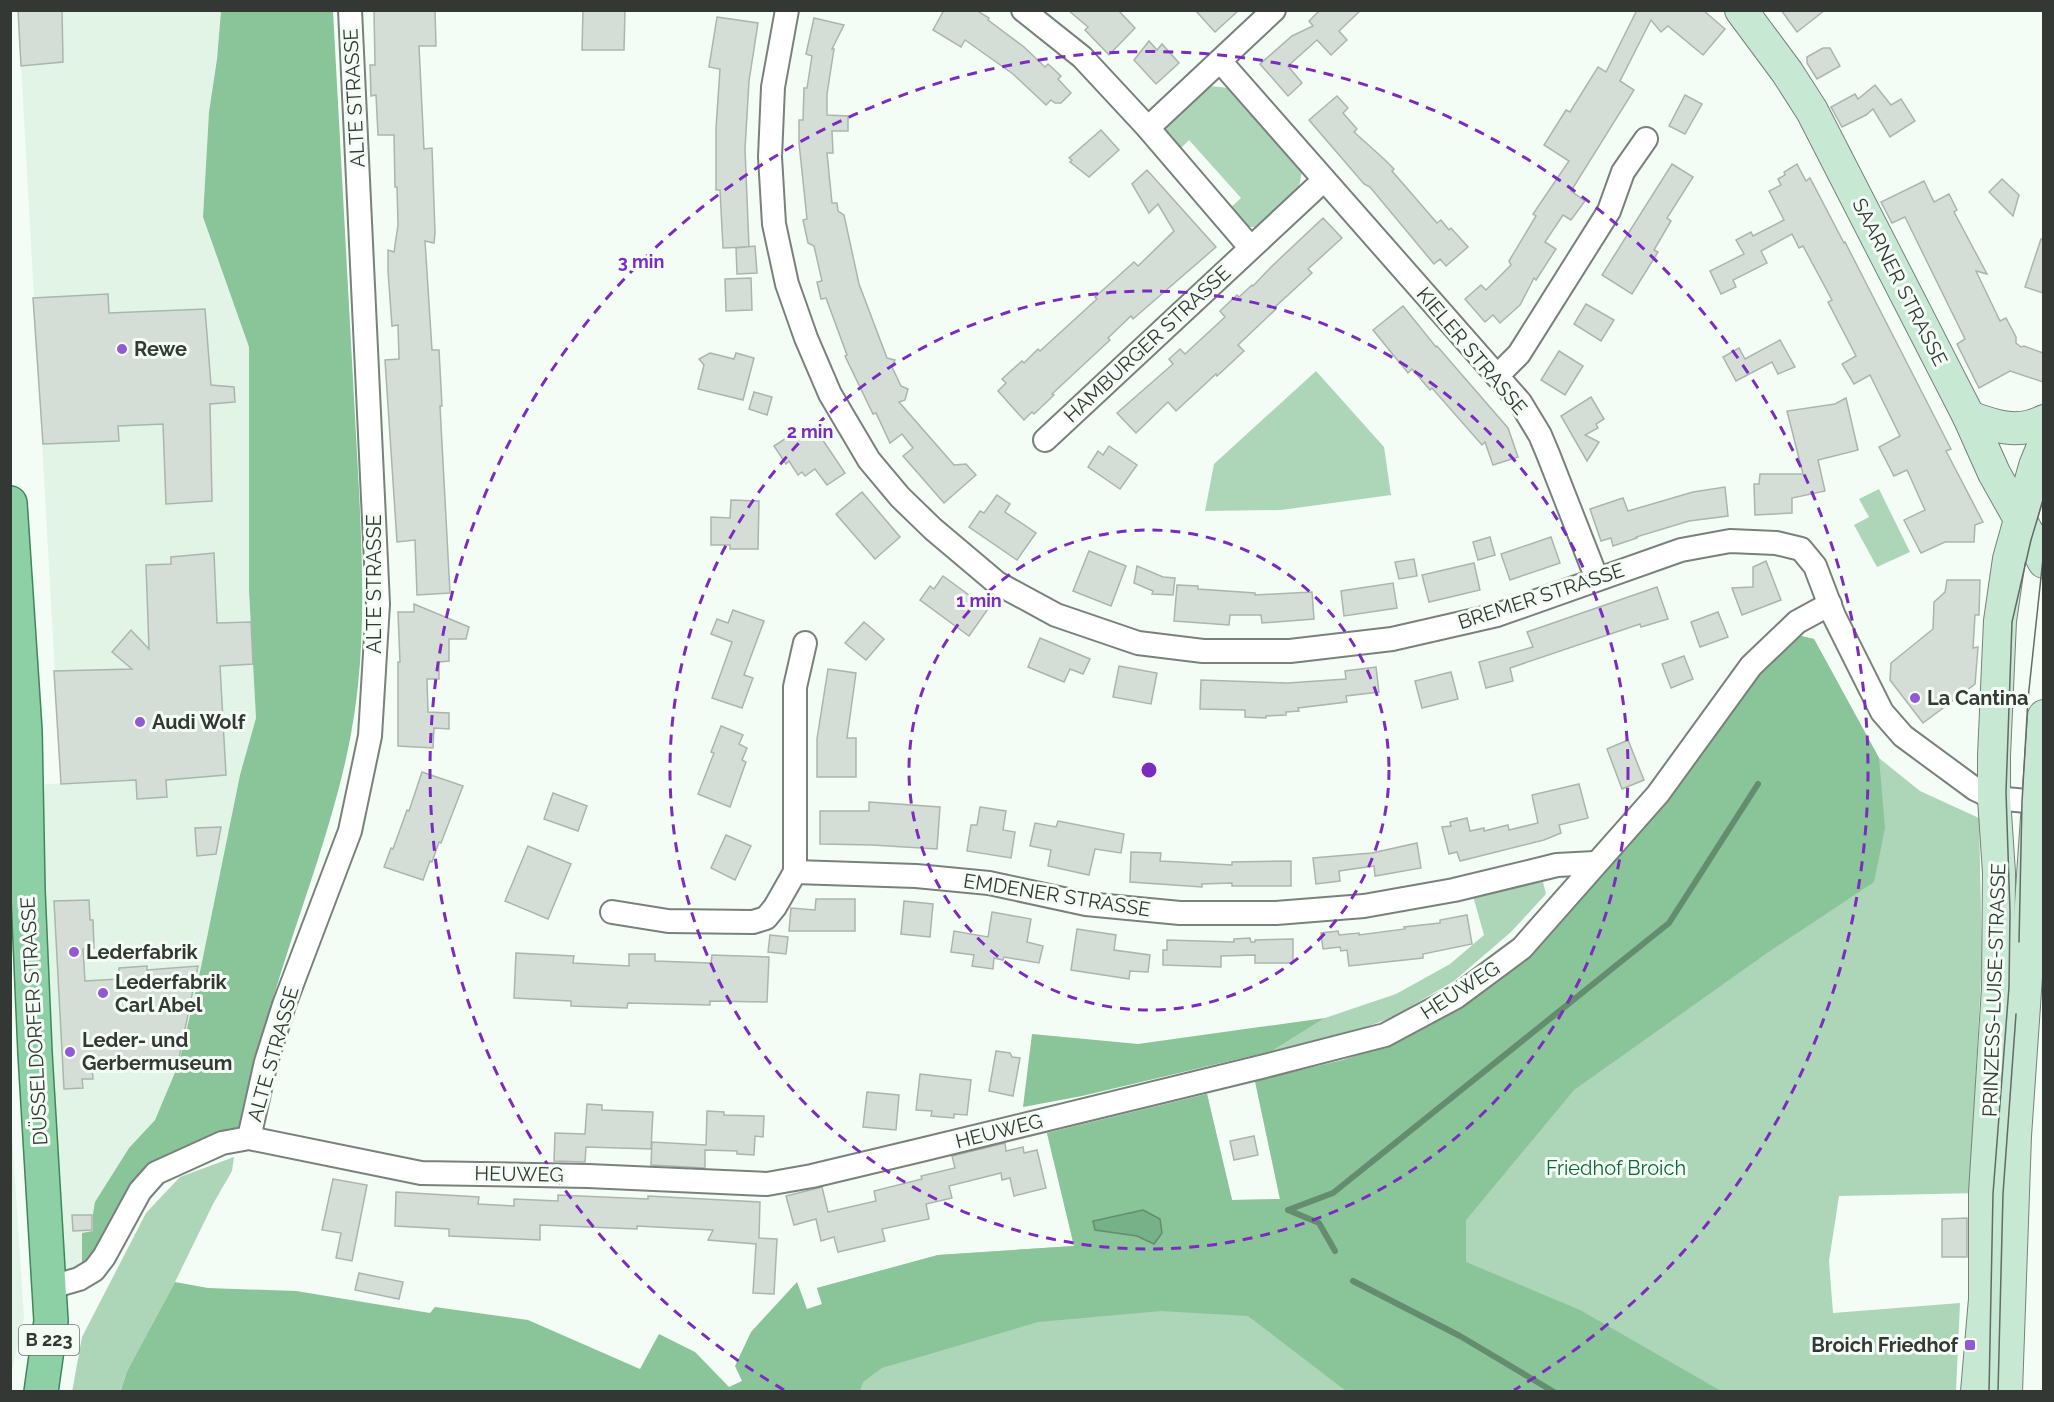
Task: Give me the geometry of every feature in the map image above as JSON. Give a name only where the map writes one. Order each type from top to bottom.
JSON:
[{"type":"main road","name":"SAARNER STRASSE","points":[[1742,10],[1812,111],[1969,417],[1995,473],[2043,562]]},
{"type":"main road","points":[[1969,417],[1997,427],[2020,429],[2043,421]]},
{"type":"main road","name":"PRINZESS-LUISE-STRASSE","points":[[1977,1392],[1985,1299],[1985,1193],[1998,988],[2000,873],[1994,798],[2000,621],[2008,559],[2043,444]]},
{"type":"main road","name":"DÜSSELDORFER STRASSE","points":[[10,503],[25,731],[18,794],[48,1288]]},
{"type":"main road","name":"PRINZESS-LUISE-STRASSE","points":[[2006,1392],[2016,1136],[2043,716]]},
{"type":"main road","name":"B 223","points":[[41,1392],[51,1321],[48,1288]]},
{"type":"street","name":"ALTE STRASSE","points":[[249,1138],[266,1062],[284,1005],[350,831],[370,736],[378,604],[350,10]]},
{"type":"street","name":"BREMER STRASSE","points":[[787,10],[773,87],[770,156],[774,224],[787,284],[806,338],[830,394],[869,460],[908,505],[997,583],[1056,615],[1137,643],[1203,651],[1290,651],[1392,639],[1497,615],[1682,550],[1730,541],[1776,543],[1801,549],[1815,566],[1830,604],[1881,712],[1903,736],[1975,789],[1994,798],[2038,802]]},
{"type":"street","points":[[1023,10],[1082,57],[1148,128],[1250,247],[1324,180]]},
{"type":"street","points":[[1148,128],[1274,10]]},
{"type":"street","name":"KIELER STRASSE","points":[[1220,61],[1520,402],[1540,435],[1597,579]]},
{"type":"street","points":[[1497,376],[1519,354],[1609,211],[1623,172],[1646,139]]},
{"type":"street","name":"HAMBURGER STRASSE","points":[[1045,440],[1250,247]]},
{"type":"street","name":"HEUWEG","points":[[48,1288],[79,1279],[94,1270],[104,1257],[140,1191],[156,1173],[222,1143],[249,1138],[421,1173],[588,1176],[767,1184],[880,1160],[1385,1035],[1456,998],[1522,948],[1658,794],[1751,666],[1797,622],[1830,604]]},
{"type":"street","points":[[612,912],[668,921],[753,922],[766,918],[775,907],[795,872],[795,687],[805,643]]},
{"type":"street","name":"EMDENER STRASSE","points":[[795,872],[916,876],[989,883],[1086,904],[1180,914],[1276,914],[1364,906],[1454,890],[1557,865],[1596,863]]},
{"type":"shaded area","points":[[18,11],[221,11],[209,112],[203,217],[249,347],[249,591],[256,718],[240,775],[179,1063],[155,1120],[129,1148],[93,1214],[93,1231],[82,1272],[52,1282],[38,785],[61,783]]},
{"type":"shaded area","points":[[221,11],[333,11],[362,551],[361,643],[356,704],[334,806],[268,1017],[245,1133],[153,1169],[82,1272],[82,1233],[93,1231],[95,1202],[129,1148],[155,1120],[179,1063],[240,775],[256,718],[249,591],[249,347],[203,217],[209,112]]},
{"type":"shaded area","points":[[1801,636],[1814,639],[1879,758],[1885,828],[1874,882],[1767,953],[1574,1090],[1466,1220],[1466,1262],[1580,1310],[1721,1391],[1346,1391],[1248,1316],[1161,1311],[1038,1322],[882,1368],[863,1382],[860,1391],[120,1392],[127,1371],[175,1282],[208,1288],[296,1291],[430,1313],[435,1307],[528,1320],[640,1369],[659,1334],[695,1352],[729,1387],[742,1381],[735,1366],[751,1332],[797,1282],[807,1309],[822,1304],[817,1288],[938,1255],[1074,1246],[1047,1133],[1207,1094],[1232,1200],[1280,1199],[1255,1081],[1343,1060],[1400,1041],[1526,958],[1671,798],[1776,651]]},
{"type":"shaded area","points":[[1325,1018],[1272,1051],[1082,1096],[1023,1107],[1032,1034],[1138,1044]]},
{"type":"shaded area","points":[[10,1104],[24,1317],[11,1375],[10,1375]]},
{"type":"shaded area","points":[[1143,1210],[1160,1219],[1162,1233],[1154,1244],[1137,1236],[1095,1230],[1093,1221]]},
{"type":"green space","points":[[1209,86],[1229,88],[1302,171],[1299,187],[1255,227],[1240,227],[1228,210],[1241,198],[1189,140],[1177,152],[1164,135],[1165,122]]},
{"type":"green space","points":[[1316,371],[1384,447],[1391,495],[1281,510],[1205,511],[1214,464]]},
{"type":"green space","points":[[1879,489],[1910,552],[1877,567],[1854,525],[1869,517],[1859,499]]},
{"type":"green space","name":"Friedhof Broich","points":[[1801,636],[1814,639],[1879,758],[1920,791],[1979,818],[1982,960],[1970,1178],[1979,1193],[1839,1196],[1829,1261],[1833,1313],[1960,1303],[1956,1391],[849,1391],[817,1288],[938,1255],[1074,1246],[1047,1133],[1207,1094],[1232,1200],[1280,1199],[1255,1081],[1343,1060],[1400,1041],[1526,958],[1671,798],[1776,651]]},
{"type":"green space","points":[[1543,882],[1546,894],[1511,932],[1454,981],[1393,1017],[1347,1034],[1272,1051],[1325,1018],[1396,994],[1450,964],[1484,935],[1473,896]]},
{"type":"green space","points":[[234,1157],[232,1171],[127,1371],[120,1391],[72,1392],[82,1337],[146,1213],[180,1177]]},
{"type":"building","points":[[18,10],[62,10],[63,62],[21,66]]},
{"type":"building","points":[[374,10],[435,10],[436,46],[419,46],[424,149],[432,148],[435,233],[434,243],[425,241],[432,350],[439,350],[450,593],[417,595],[415,540],[397,542],[385,360],[399,359],[398,325],[392,326],[388,271],[388,250],[394,252],[398,225],[397,187],[395,187],[394,135],[378,135],[376,95],[371,96],[370,65],[375,65]]},
{"type":"building","points":[[583,10],[625,10],[624,50],[582,50]]},
{"type":"building","points":[[944,10],[976,10],[989,18],[988,20],[1024,47],[1045,67],[1048,64],[1061,76],[1058,79],[1071,93],[1061,103],[1051,100],[1046,105],[1013,74],[965,40],[961,47],[933,30]]},
{"type":"building","points":[[1068,10],[1118,10],[1135,28],[1109,55],[1085,30],[1088,27]]},
{"type":"building","points":[[1195,10],[1239,10],[1215,32]]},
{"type":"building","points":[[1320,10],[1361,10],[1339,31],[1347,40],[1331,55],[1317,40],[1288,66],[1302,83],[1288,96],[1260,64],[1292,36],[1313,26],[1309,21]]},
{"type":"building","points":[[1637,10],[1703,10],[1725,29],[1703,55],[1668,26],[1661,32],[1651,20],[1620,81],[1634,90],[1571,191],[1585,201],[1571,220],[1563,215],[1545,242],[1556,249],[1536,280],[1534,278],[1520,305],[1500,323],[1493,315],[1485,322],[1465,299],[1481,285],[1486,290],[1511,265],[1509,261],[1536,216],[1533,214],[1569,161],[1544,145],[1566,110],[1570,112],[1598,67],[1606,72]]},
{"type":"building","points":[[1781,10],[1825,10],[1797,32]]},
{"type":"building","points":[[717,17],[758,23],[749,81],[745,149],[749,247],[723,248],[720,190],[716,190],[716,128],[720,69],[709,67]]},
{"type":"building","points":[[814,18],[844,25],[832,49],[834,49],[827,94],[827,115],[848,116],[848,131],[832,131],[833,153],[827,153],[832,203],[837,203],[838,211],[844,215],[859,284],[887,358],[895,360],[892,367],[901,386],[908,389],[905,400],[899,402],[954,465],[966,464],[976,475],[944,503],[903,456],[913,448],[902,434],[890,443],[845,356],[847,355],[826,298],[821,299],[817,282],[822,281],[814,246],[808,243],[803,220],[807,219],[799,143],[799,120],[803,120],[804,88],[807,88],[812,56],[806,54]]},
{"type":"building","points":[[1149,41],[1157,50],[1162,44],[1179,63],[1156,84],[1134,60]]},
{"type":"building","points":[[1823,48],[1830,48],[1840,66],[1817,79],[1807,63],[1807,57]]},
{"type":"building","points":[[1875,85],[1891,105],[1901,99],[1915,121],[1890,137],[1873,109],[1842,127],[1831,107],[1855,94],[1858,99]]},
{"type":"building","points":[[1685,95],[1702,104],[1685,134],[1669,126]]},
{"type":"building","points":[[1337,96],[1348,108],[1343,113],[1357,129],[1354,132],[1394,169],[1392,171],[1437,223],[1441,220],[1468,247],[1446,266],[1440,259],[1434,264],[1370,187],[1364,184],[1309,120]]},
{"type":"building","points":[[1101,130],[1119,150],[1089,177],[1070,162],[1072,160],[1069,158]]},
{"type":"building","points":[[1672,164],[1693,177],[1667,218],[1671,221],[1654,250],[1658,252],[1632,294],[1602,275]]},
{"type":"building","points":[[1797,164],[1806,181],[1810,178],[1845,242],[1951,449],[1946,451],[1983,522],[1975,525],[1974,542],[1945,542],[1921,553],[1904,520],[1925,510],[1907,470],[1894,476],[1879,447],[1900,436],[1870,375],[1854,384],[1842,364],[1856,356],[1828,302],[1832,300],[1803,246],[1799,248],[1792,234],[1761,251],[1767,263],[1733,280],[1736,287],[1721,294],[1710,271],[1744,254],[1736,240],[1751,232],[1753,236],[1784,220],[1769,191],[1781,185],[1778,179]]},
{"type":"building","points":[[1147,170],[1216,247],[1133,319],[1131,316],[1108,338],[1110,340],[1052,394],[1054,395],[1024,420],[998,391],[1006,383],[1002,379],[1038,349],[1040,351],[1134,262],[1138,266],[1174,231],[1158,204],[1149,213],[1132,184]]},
{"type":"building","points":[[2002,179],[2019,195],[2013,216],[1989,192]]},
{"type":"building","points":[[1924,181],[1934,202],[1949,194],[1957,210],[1954,212],[1987,274],[1976,271],[2000,321],[2006,318],[2016,337],[2016,343],[2021,347],[2043,353],[2043,382],[2010,371],[1979,388],[1957,344],[1965,339],[1905,217],[1892,223],[1881,202]]},
{"type":"building","points":[[1323,218],[1342,238],[1308,269],[1312,273],[1238,345],[1244,351],[1217,376],[1216,374],[1176,411],[1168,402],[1136,433],[1117,413],[1173,364],[1169,359],[1180,349],[1185,354],[1225,317],[1220,311],[1237,295],[1239,297],[1253,286]]},
{"type":"building","points":[[2041,239],[2043,239],[2043,293],[2025,287]]},
{"type":"building","points":[[755,246],[757,273],[737,274],[736,248]]},
{"type":"building","points":[[751,278],[752,310],[726,311],[725,279]]},
{"type":"building","name":"Rewe","points":[[108,294],[109,313],[205,309],[211,385],[234,387],[235,402],[210,404],[212,501],[166,504],[163,424],[118,426],[119,441],[43,444],[33,298]]},
{"type":"building","points":[[1586,304],[1614,320],[1601,341],[1574,324]]},
{"type":"building","points":[[1403,306],[1508,428],[1518,457],[1493,465],[1485,442],[1482,445],[1432,388],[1430,390],[1412,369],[1408,373],[1373,330]]},
{"type":"building","points":[[1780,340],[1795,367],[1778,374],[1772,362],[1736,381],[1723,357],[1739,348],[1745,359]]},
{"type":"building","points":[[1559,351],[1583,366],[1565,395],[1541,380]]},
{"type":"building","points":[[710,353],[734,359],[736,353],[754,358],[743,400],[698,389],[704,365],[699,359]]},
{"type":"building","points":[[754,392],[772,397],[767,415],[749,409]]},
{"type":"building","points":[[1591,397],[1604,419],[1596,424],[1598,428],[1585,435],[1599,442],[1587,461],[1561,416]]},
{"type":"building","points":[[1846,398],[1858,450],[1818,460],[1825,491],[1792,498],[1792,513],[1755,515],[1754,484],[1759,484],[1760,474],[1803,474],[1787,411],[1835,404]]},
{"type":"building","points":[[814,427],[845,473],[827,485],[815,469],[805,476],[802,472],[798,475],[789,461],[786,464],[774,446],[794,433],[798,438]]},
{"type":"building","points":[[1109,446],[1137,465],[1120,489],[1088,467],[1098,451],[1103,455]]},
{"type":"building","points":[[1725,487],[1728,516],[1689,521],[1613,546],[1611,538],[1601,541],[1590,509],[1623,498],[1628,511],[1693,492]]},
{"type":"building","points":[[862,492],[900,537],[875,559],[836,514]]},
{"type":"building","points":[[997,495],[1010,504],[1005,512],[1036,533],[1017,560],[969,527],[980,511],[984,513]]},
{"type":"building","points":[[731,500],[759,501],[758,549],[730,549],[730,545],[711,545],[711,517],[730,518]]},
{"type":"building","points":[[1490,537],[1495,555],[1478,560],[1473,542]]},
{"type":"building","points":[[1551,537],[1560,563],[1510,580],[1501,554]]},
{"type":"building","points":[[1089,551],[1126,566],[1111,606],[1073,591]]},
{"type":"building","name":"Audi Wolf","points":[[214,553],[217,623],[251,622],[253,664],[220,666],[226,775],[166,780],[167,797],[137,799],[136,780],[61,784],[54,671],[132,669],[112,652],[131,630],[149,649],[146,565],[171,564],[171,557]]},
{"type":"building","points":[[1414,559],[1417,576],[1399,579],[1395,562]]},
{"type":"building","points":[[1766,561],[1781,600],[1742,615],[1732,588],[1753,587],[1753,567]]},
{"type":"building","points":[[1474,563],[1480,590],[1429,602],[1422,575]]},
{"type":"building","points":[[1137,566],[1163,577],[1175,578],[1173,595],[1152,594],[1153,591],[1134,583]]},
{"type":"building","points":[[943,576],[988,609],[969,636],[920,600],[930,586],[934,589]]},
{"type":"building","points":[[1947,580],[1980,580],[1979,615],[1975,615],[1973,648],[1978,647],[1975,684],[1923,723],[1890,680],[1891,663],[1933,629],[1934,602],[1945,592]]},
{"type":"building","points":[[1393,583],[1397,608],[1344,616],[1341,591]]},
{"type":"building","points":[[1177,585],[1198,586],[1198,589],[1255,593],[1255,595],[1312,592],[1314,619],[1262,623],[1261,615],[1230,615],[1229,625],[1174,621]]},
{"type":"building","points":[[1657,587],[1668,619],[1641,627],[1640,624],[1510,668],[1513,681],[1486,688],[1479,662],[1533,647],[1527,632]]},
{"type":"building","points":[[414,604],[469,627],[466,639],[449,639],[449,661],[439,662],[439,679],[427,679],[428,712],[449,713],[449,729],[434,728],[433,748],[398,746],[398,662],[400,662],[398,612],[414,612]]},
{"type":"building","points":[[733,610],[764,621],[744,675],[753,678],[742,708],[712,698],[732,642],[711,634],[717,619],[728,623]]},
{"type":"building","points":[[1718,612],[1728,637],[1700,647],[1691,622]]},
{"type":"building","points":[[864,622],[884,639],[866,660],[845,643]]},
{"type":"building","points":[[1040,638],[1090,659],[1083,674],[1070,669],[1064,682],[1028,667]]},
{"type":"building","points":[[1684,656],[1693,679],[1671,688],[1662,664]]},
{"type":"building","points":[[1119,666],[1157,673],[1151,704],[1113,697]]},
{"type":"building","points":[[1376,667],[1379,692],[1346,696],[1347,702],[1298,708],[1299,711],[1286,712],[1286,715],[1266,716],[1266,718],[1245,717],[1245,710],[1200,709],[1201,680],[1288,683],[1346,679],[1345,671]]},
{"type":"building","points":[[828,669],[856,673],[847,738],[856,738],[856,777],[817,777],[817,739]]},
{"type":"building","points":[[1451,672],[1458,699],[1422,708],[1415,681]]},
{"type":"building","points":[[721,726],[743,735],[739,744],[747,748],[742,760],[746,762],[730,807],[698,794],[714,753],[711,752]]},
{"type":"building","points":[[1628,740],[1644,780],[1622,789],[1607,749]]},
{"type":"building","points":[[422,772],[463,786],[441,843],[439,842],[423,880],[384,867],[407,810],[409,811]]},
{"type":"building","points":[[1579,784],[1588,818],[1559,825],[1561,833],[1544,840],[1460,861],[1457,852],[1449,854],[1442,827],[1451,826],[1450,822],[1467,818],[1470,831],[1484,828],[1484,831],[1508,825],[1509,830],[1538,823],[1532,795]]},
{"type":"building","points":[[553,793],[587,806],[578,831],[544,819]]},
{"type":"building","points":[[869,802],[940,807],[937,849],[820,844],[820,811],[869,811]]},
{"type":"building","points":[[980,807],[1006,811],[1003,830],[1015,832],[1011,858],[967,851],[971,825],[977,825]]},
{"type":"building","points":[[1058,821],[1124,834],[1121,853],[1095,849],[1089,875],[1048,866],[1051,850],[1030,846],[1035,823],[1056,827]]},
{"type":"building","points":[[221,827],[216,854],[197,856],[195,828]]},
{"type":"building","points":[[726,835],[751,846],[735,880],[711,868]]},
{"type":"building","points":[[1417,843],[1421,868],[1375,876],[1374,866],[1339,871],[1340,881],[1316,884],[1313,858],[1372,853]]},
{"type":"building","points":[[528,846],[571,864],[548,919],[505,901]]},
{"type":"building","points":[[1131,852],[1161,853],[1160,861],[1232,865],[1232,862],[1291,861],[1291,886],[1232,886],[1232,883],[1202,884],[1202,887],[1130,882]]},
{"type":"building","points":[[816,899],[855,899],[855,931],[789,931],[791,908],[815,910]]},
{"type":"building","name":"Lederfabrik Carl Abel","points":[[89,900],[90,920],[93,920],[94,948],[83,949],[85,981],[119,979],[119,968],[147,966],[147,970],[198,966],[178,1063],[92,1068],[93,1079],[82,1079],[83,1088],[64,1089],[54,901]]},
{"type":"building","points":[[904,901],[933,904],[930,937],[901,934]]},
{"type":"building","points":[[992,912],[1031,919],[1027,942],[1043,946],[1039,963],[1004,957],[1003,960],[994,958],[993,969],[972,966],[974,955],[951,952],[954,931],[988,937]]},
{"type":"building","points":[[1467,915],[1472,944],[1423,954],[1423,958],[1349,966],[1347,950],[1341,951],[1340,947],[1323,949],[1321,933],[1338,931],[1339,935],[1359,933],[1359,935],[1440,923],[1440,920]]},
{"type":"building","points":[[1077,929],[1116,935],[1114,950],[1150,955],[1148,972],[1130,971],[1129,979],[1071,970]]},
{"type":"building","points":[[770,935],[788,937],[786,954],[768,952]]},
{"type":"building","points":[[1250,938],[1251,942],[1293,939],[1293,963],[1255,963],[1255,955],[1221,956],[1221,967],[1163,965],[1163,950],[1167,950],[1167,940],[1234,942],[1234,939]]},
{"type":"building","points":[[516,953],[574,956],[573,963],[629,966],[629,954],[655,954],[655,961],[711,963],[712,955],[769,957],[767,1002],[710,1001],[710,1005],[628,1003],[627,1008],[571,1006],[571,1001],[514,998]]},
{"type":"building","points":[[996,1051],[1010,1053],[1012,1057],[1020,1058],[1013,1096],[989,1091]]},
{"type":"building","points":[[920,1074],[971,1080],[967,1115],[954,1114],[954,1118],[931,1116],[932,1111],[916,1110]]},
{"type":"building","points":[[867,1092],[899,1095],[896,1130],[863,1127]]},
{"type":"building","points":[[587,1104],[602,1105],[602,1110],[653,1112],[651,1149],[586,1147],[585,1162],[554,1161],[555,1133],[585,1134]]},
{"type":"building","points":[[707,1111],[724,1112],[724,1115],[764,1116],[763,1137],[755,1136],[754,1155],[737,1154],[737,1151],[705,1150],[705,1168],[651,1165],[652,1142],[706,1145]]},
{"type":"building","points":[[1254,1136],[1258,1155],[1234,1160],[1230,1141]]},
{"type":"building","points":[[1005,1143],[1006,1151],[1023,1147],[1024,1153],[1037,1150],[1046,1188],[1014,1196],[1010,1178],[1002,1180],[1001,1173],[949,1186],[952,1198],[926,1204],[929,1219],[882,1229],[885,1241],[838,1252],[834,1237],[821,1241],[816,1219],[794,1225],[786,1196],[822,1187],[828,1212],[876,1201],[874,1191],[955,1168],[952,1156]]},
{"type":"building","points":[[333,1179],[367,1185],[352,1261],[336,1258],[341,1233],[322,1230]]},
{"type":"building","points":[[396,1192],[479,1197],[478,1204],[514,1206],[514,1199],[558,1201],[558,1195],[648,1199],[648,1196],[760,1202],[759,1238],[777,1239],[774,1294],[753,1293],[756,1244],[708,1240],[713,1230],[637,1226],[637,1229],[540,1225],[540,1240],[449,1236],[449,1229],[395,1226]]},
{"type":"building","points":[[72,1215],[92,1215],[92,1230],[73,1231]]},
{"type":"building","points":[[1967,1218],[1967,1257],[1942,1257],[1942,1219]]},
{"type":"building","points":[[359,1273],[403,1282],[399,1299],[355,1290]]},
{"type":"waterway","points":[[1288,1210],[1333,1193],[1669,923],[1758,784]]},
{"type":"waterway","points":[[1288,1210],[1319,1223],[1335,1251]]},
{"type":"waterway","points":[[1353,1281],[1460,1336],[1554,1392]]},
{"type":"tram line","points":[[1989,1392],[1993,1194],[2009,987],[2010,912],[2006,792],[2012,622],[2031,540],[2044,497]]},
{"type":"tram line","points":[[2019,942],[2022,802],[2028,699],[2044,549]]},
{"type":"tram line","points":[[1998,1392],[2003,1194],[2016,1014]]},
{"type":"place","name":"Rewe","points":[[122,349]]},
{"type":"place","name":"La Cantina","points":[[1915,698]]},
{"type":"place","name":"Audi Wolf","points":[[140,722]]},
{"type":"place","name":"Lederfabrik","points":[[74,952]]},
{"type":"place","name":"Lederfabrik Carl Abel","points":[[103,993]]},
{"type":"place","name":"Leder- und Gerbermuseum","points":[[70,1052]]},
{"type":"place","name":"Broich Friedhof","points":[[1970,1345]]}]
